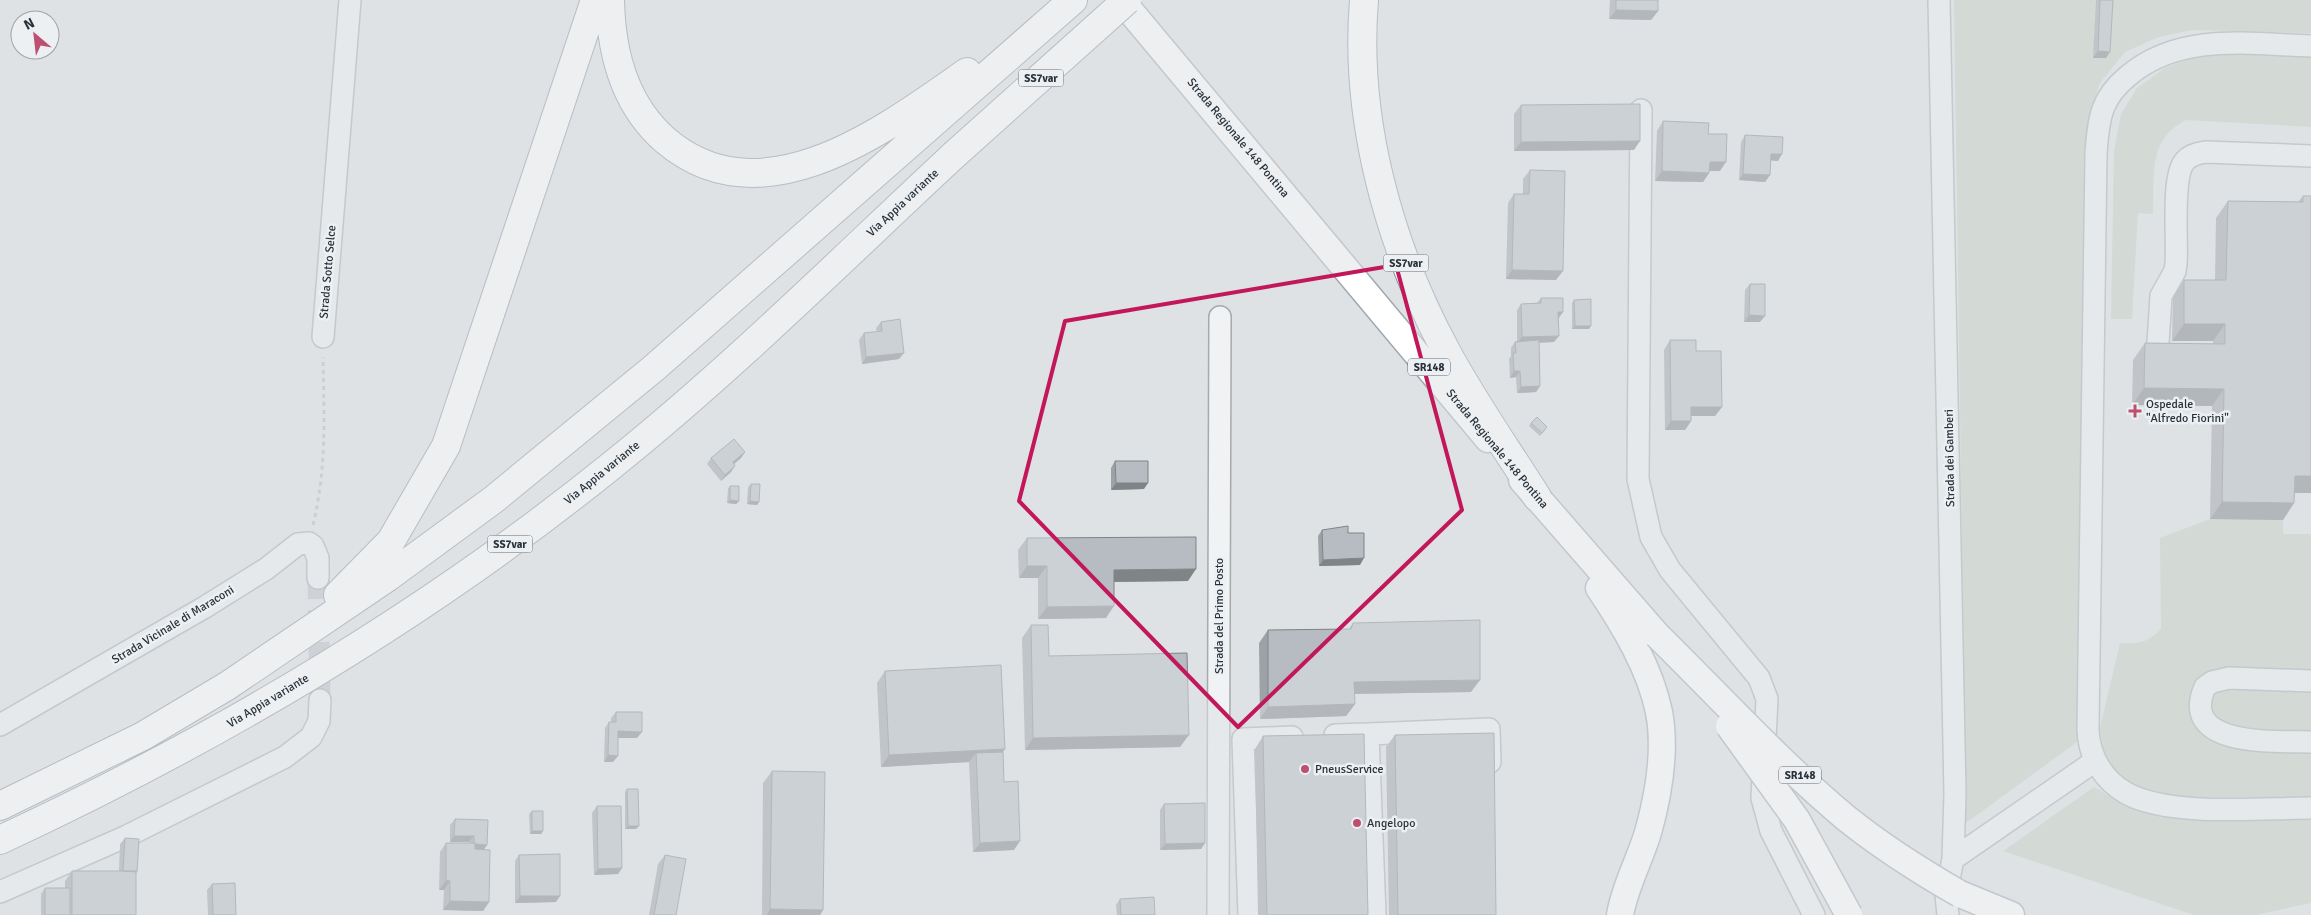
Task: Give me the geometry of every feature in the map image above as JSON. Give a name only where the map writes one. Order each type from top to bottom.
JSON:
[{"type":"highway","points":[[143,736],[294,631],[346,588],[391,541],[446,446],[594,0]]},
{"type":"highway","points":[[610,0],[616,58],[634,102],[650,125],[687,155],[712,168],[738,173],[767,172],[811,163],[920,118],[1068,0]]},
{"type":"highway","name":"SS7var","points":[[0,806],[143,736],[227,686],[417,556],[538,465],[654,368],[920,118],[1073,0]]},
{"type":"highway","name":"Via Appia variante","points":[[0,840],[114,786],[229,724],[369,639],[486,562],[612,465],[676,412],[742,354],[954,155],[1127,0]]},
{"type":"highway","name":"SS7var","points":[[1364,0],[1363,58],[1366,101],[1380,172],[1402,254],[1421,300],[1446,351],[1536,497]]},
{"type":"main road","name":"Strada Regionale 148 Pontina","points":[[1122,0],[1536,497],[1657,635],[1729,725],[1784,800],[1821,861],[1849,915]]},
{"type":"main road","name":"SR148","points":[[1536,497],[1628,634],[1653,692],[1659,712],[1661,736],[1660,769],[1650,828],[1623,903],[1604,915]]},
{"type":"main road","name":"SR148","points":[[1657,635],[1780,757],[1846,818],[1890,851],[1954,904],[2011,915]]},
{"type":"street","name":"Strada Sotto Selce","points":[[323,337],[350,0]]},
{"type":"street","name":"Strada dei Gamberi","points":[[1939,0],[1956,794],[1952,860],[1946,895],[1954,904]]},
{"type":"street","points":[[2311,46],[2224,43],[2182,48],[2157,57],[2133,72],[2115,87],[2103,108],[2098,128],[2096,154],[2088,730],[2090,751],[2096,761],[2110,780],[2120,789],[2135,797],[2153,802],[2214,808],[2311,808]]},
{"type":"street","points":[[1641,110],[1638,470],[1650,537],[1670,570],[1759,678],[1767,699],[1762,798],[1771,831],[1814,915]]},
{"type":"street","points":[[2158,343],[2161,296],[2175,271],[2178,179],[2185,160],[2191,156],[2206,152],[2311,156]]},
{"type":"street","name":"Strada del Primo Posto","points":[[1218,915],[1220,318]]},
{"type":"street","points":[[308,543],[316,552],[318,578]]},
{"type":"street","name":"Strada Vicinale di Maraconi","points":[[0,725],[205,607],[266,569],[298,544],[308,543]]},
{"type":"street","points":[[2311,681],[2220,679],[2205,687],[2200,704],[2201,712],[2209,727],[2225,735],[2251,740],[2311,742]]},
{"type":"street","points":[[0,892],[127,836],[285,757],[311,737],[319,720],[320,700]]},
{"type":"street","points":[[1249,915],[1243,739],[1489,729],[1491,778]]},
{"type":"street","points":[[1368,734],[1375,915]]},
{"type":"street","points":[[1952,860],[2096,761]]},
{"type":"path","name":"Strada Sotto Selce","points":[[308,543],[321,492],[324,464],[323,337]]},
{"type":"highlighted area","points":[[1396,265],[1462,510],[1238,727],[1019,501],[1065,321]]},
{"type":"green space","points":[[1954,0],[2311,0],[2311,33],[2191,30],[2156,38],[2125,52],[2100,83],[2088,118],[2077,742],[1966,823]]},
{"type":"green space","points":[[2204,53],[2311,53],[2311,127],[2186,120],[2173,128],[2159,149],[2156,160],[2153,214],[2138,213],[2132,319],[2111,319],[2114,151],[2121,114],[2137,88],[2165,68]]},
{"type":"green space","points":[[2210,519],[2283,520],[2283,534],[2311,534],[2311,797],[2184,797],[2137,789],[2117,774],[2102,748],[2100,728],[2120,643],[2142,642],[2151,638],[2161,629],[2160,538]]},
{"type":"green space","points":[[2094,787],[2124,805],[2182,817],[2311,816],[2311,903],[2255,915],[2194,915],[2003,851]]},
{"type":"building","points":[[1616,0],[1658,0],[1658,11],[1616,10]]},
{"type":"building","points":[[2100,0],[2113,0],[2110,52],[2098,51]]},
{"type":"building","points":[[1640,104],[1640,141],[1521,142],[1521,105]]},
{"type":"building","points":[[1663,121],[1709,123],[1708,134],[1727,134],[1726,162],[1710,162],[1709,173],[1662,171]]},
{"type":"building","points":[[1745,135],[1783,137],[1782,154],[1771,154],[1770,175],[1743,174]]},
{"type":"building","points":[[1530,170],[1565,171],[1563,271],[1512,270],[1514,194],[1529,194]]},
{"type":"building","points":[[2303,196],[2311,196],[2311,476],[2295,476],[2294,503],[2222,502],[2224,389],[2144,388],[2145,343],[2225,344],[2225,324],[2184,324],[2184,280],[2226,280],[2228,201],[2303,202]]},
{"type":"building","points":[[1750,284],[1765,284],[1765,316],[1749,315]]},
{"type":"building","points":[[1541,298],[1563,298],[1563,312],[1558,312],[1559,336],[1522,337],[1521,304],[1541,303]]},
{"type":"building","points":[[1591,299],[1591,326],[1575,326],[1574,300]]},
{"type":"building","points":[[900,319],[904,353],[866,357],[864,333],[882,331],[881,322]]},
{"type":"building","points":[[1539,340],[1540,386],[1521,387],[1520,371],[1514,371],[1513,353],[1516,353],[1515,342]]},
{"type":"building","points":[[1670,340],[1696,340],[1696,351],[1721,351],[1722,407],[1691,407],[1691,421],[1671,421]]},
{"type":"building","points":[[1537,417],[1547,427],[1542,433],[1531,423]]},
{"type":"building","points":[[734,439],[745,452],[733,462],[735,466],[725,475],[711,458]]},
{"type":"building","points":[[1115,461],[1148,461],[1148,483],[1116,483]]},
{"type":"building","points":[[751,484],[760,484],[759,502],[750,501]]},
{"type":"building","points":[[730,486],[739,486],[739,501],[730,500]]},
{"type":"building","points":[[1348,526],[1348,533],[1364,533],[1364,558],[1323,560],[1322,530]]},
{"type":"building","points":[[1196,537],[1196,569],[1114,570],[1114,606],[1047,607],[1047,566],[1027,566],[1027,538]]},
{"type":"building","points":[[1480,620],[1480,680],[1354,682],[1355,704],[1268,707],[1268,630],[1351,629],[1353,623]]},
{"type":"building","points":[[1031,625],[1048,625],[1049,656],[1187,653],[1189,735],[1033,738]]},
{"type":"building","points":[[1001,665],[1005,749],[889,755],[885,671]]},
{"type":"building","points":[[616,712],[642,712],[642,732],[618,731],[618,756],[608,755],[609,722],[616,722]]},
{"type":"building","points":[[1494,733],[1496,915],[1398,915],[1395,735]]},
{"type":"building","points":[[1364,734],[1368,915],[1267,915],[1263,736]]},
{"type":"building","points":[[1003,752],[1004,782],[1018,781],[1020,841],[980,843],[976,753]]},
{"type":"building","points":[[772,771],[825,772],[823,910],[770,909]]},
{"type":"building","points":[[627,789],[638,789],[639,826],[628,826]]},
{"type":"building","points":[[1205,803],[1205,843],[1165,844],[1164,804]]},
{"type":"building","points":[[597,806],[621,806],[622,868],[598,869]]},
{"type":"building","points":[[532,811],[543,811],[543,831],[532,831]]},
{"type":"building","points":[[455,819],[488,820],[487,845],[475,844],[474,836],[454,836]]},
{"type":"building","points":[[125,838],[139,839],[137,872],[123,871]]},
{"type":"building","points":[[446,843],[475,843],[475,849],[490,850],[489,902],[450,901],[450,881],[446,880]]},
{"type":"building","points":[[560,854],[560,896],[520,896],[519,855]]},
{"type":"building","points":[[665,855],[686,859],[676,915],[654,915]]},
{"type":"building","points":[[72,871],[136,871],[136,915],[72,915]]},
{"type":"building","points":[[235,883],[236,915],[213,915],[212,884]]},
{"type":"building","points":[[45,888],[70,888],[70,915],[45,915]]},
{"type":"building","points":[[1154,897],[1155,915],[1121,915],[1120,899]]},
{"type":"tunnel","points":[[318,578],[320,700]]},
{"type":"place","name":"Ospedale \"Alfredo Fiorini\"","points":[[2135,411]]},
{"type":"place","name":"PneusService","points":[[1305,769]]},
{"type":"place","name":"Angelopo","points":[[1357,823]]}]
